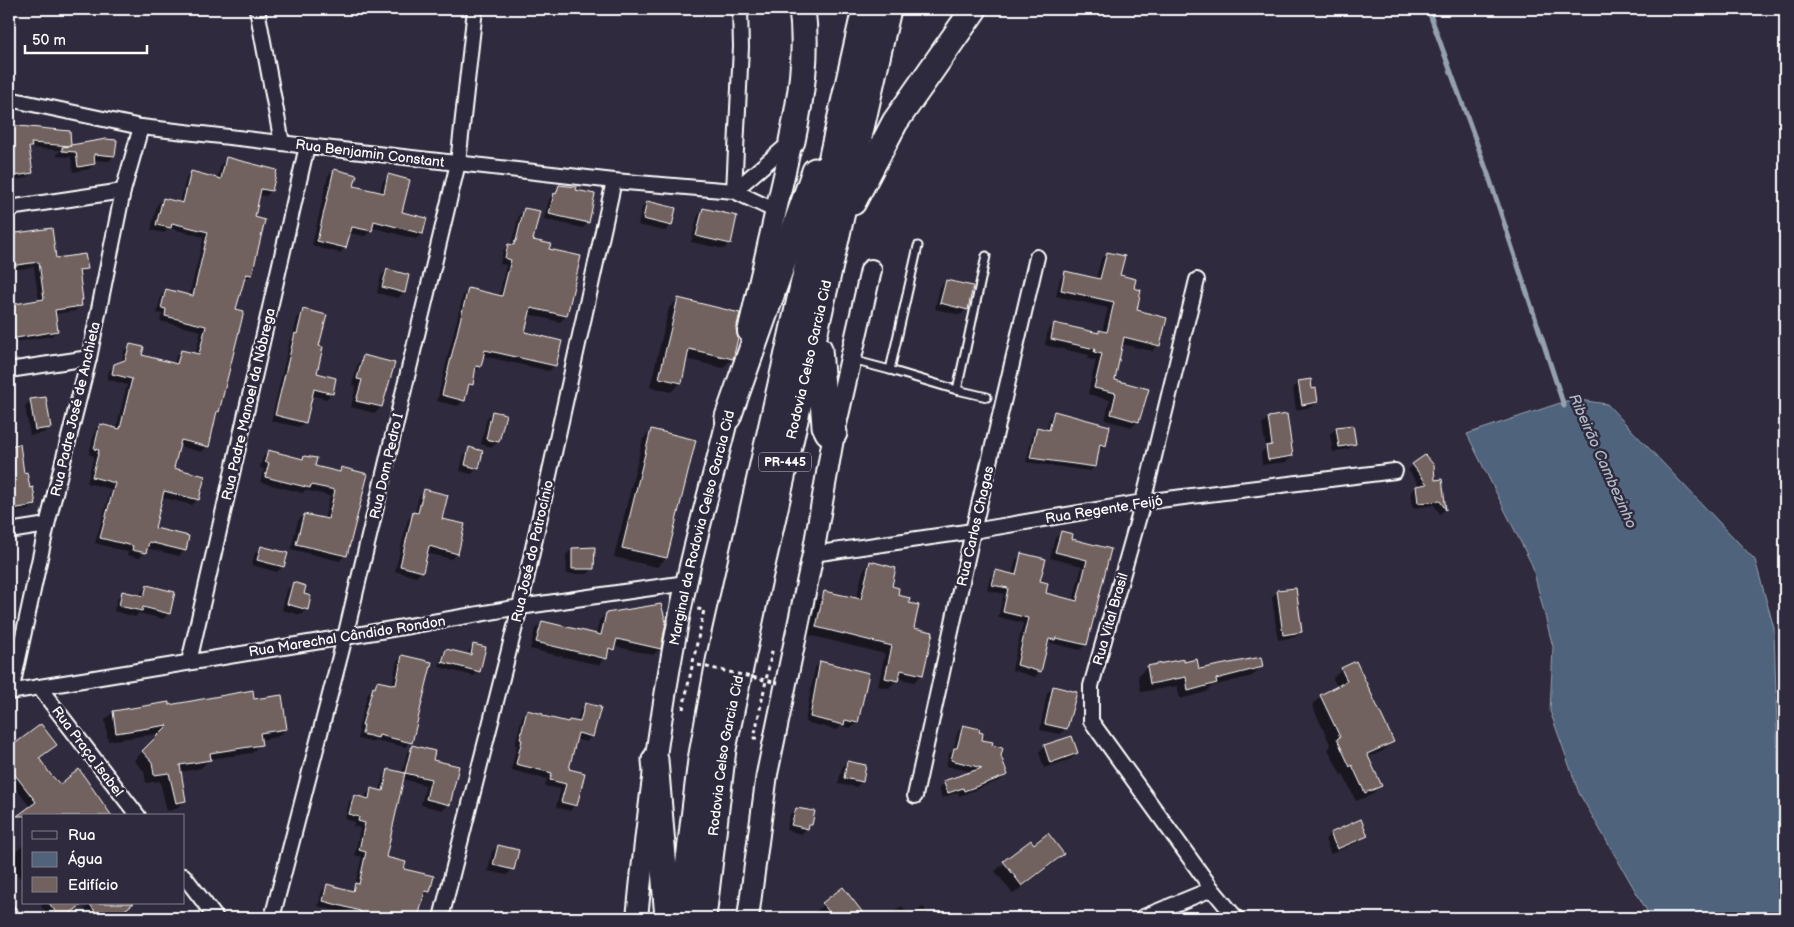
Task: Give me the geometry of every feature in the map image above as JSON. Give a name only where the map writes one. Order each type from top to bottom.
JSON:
[{"type":"highway","points":[[792,141],[799,107],[804,61],[802,9]]},
{"type":"highway","name":"Rodovia Celso Garcia Cid","points":[[682,918],[701,760],[719,661],[865,9]]},
{"type":"highway","name":"Rodovia Celso Garcia Cid","points":[[703,918],[723,749],[758,583],[888,9]]},
{"type":"highway","points":[[837,230],[895,122],[974,9]]},
{"type":"highway","points":[[728,417],[850,70]]},
{"type":"highway","points":[[817,322],[825,426],[828,432],[834,433]]},
{"type":"highway","points":[[655,760],[668,918]]},
{"type":"highway","points":[[710,858],[716,918]]},
{"type":"street","points":[[257,9],[282,143]]},
{"type":"street","name":"Rua Dom Pedro I","points":[[272,918],[345,638],[458,163],[475,9]]},
{"type":"street","points":[[734,191],[741,47],[740,9]]},
{"type":"street","name":"Rua Benjamin Constant","points":[[9,99],[140,127],[614,181],[734,191],[776,211]]},
{"type":"street","name":"Rua Padre José de Anchieta","points":[[10,692],[47,525],[89,358],[123,191],[140,127]]},
{"type":"street","points":[[734,191],[792,141]]},
{"type":"street","name":"Marginal da Rodovia Celso Garcia Cid","points":[[637,918],[646,824],[655,760],[686,583],[728,417],[792,141]]},
{"type":"street","name":"Rua Padre Manoel da Nóbrega","points":[[189,662],[306,146]]},
{"type":"street","name":"Rua José do Patrocínio","points":[[441,918],[520,606],[614,181]]},
{"type":"street","points":[[9,208],[123,191]]},
{"type":"street","name":"Rua Carlos Chagas","points":[[915,796],[973,531],[1037,257]]},
{"type":"street","points":[[748,918],[768,774],[813,554],[834,433],[871,270]]},
{"type":"street","name":"Rua Vital Brasil","points":[[1197,280],[1143,502],[1091,686],[1092,721],[1212,889],[1236,918]]},
{"type":"street","points":[[9,370],[89,358]]},
{"type":"street","name":"Rua Regente Feijó","points":[[813,554],[973,531],[1143,502],[1395,471]]},
{"type":"street","points":[[9,531],[47,525]]},
{"type":"street","name":"Rua Marechal Cândido Rondon","points":[[10,692],[345,638],[520,606],[686,583]]},
{"type":"street","name":"Rua Praça Isabel","points":[[39,687],[136,814]]},
{"type":"street","points":[[185,877],[216,918]]},
{"type":"street","points":[[1141,918],[1212,889]]},
{"type":"street","points":[[9,913],[12,918]]},
{"type":"lane","points":[[890,370],[918,246]]},
{"type":"lane","points":[[957,390],[986,256]]},
{"type":"lane","points":[[850,360],[987,397]]},
{"type":"path","points":[[698,666],[778,683]]},
{"type":"water","points":[[1572,399],[1607,404],[1755,560],[1774,628],[1780,832],[1785,871],[1785,918],[1651,918],[1579,793],[1550,711],[1553,647],[1532,565],[1467,434]]},
{"type":"building","points":[[9,125],[70,131],[71,145],[106,139],[117,140],[115,156],[94,154],[95,164],[78,167],[76,152],[62,151],[62,147],[71,146],[31,143],[32,147],[29,147],[33,173],[9,177]]},
{"type":"building","points":[[226,157],[277,170],[272,191],[261,189],[255,217],[265,220],[252,275],[246,274],[236,309],[244,311],[209,447],[181,440],[174,468],[205,476],[199,500],[164,491],[155,528],[189,536],[186,551],[149,542],[146,553],[132,550],[133,546],[100,538],[115,483],[92,477],[99,450],[94,449],[100,424],[120,429],[132,379],[112,374],[114,364],[125,360],[130,344],[144,347],[142,355],[177,364],[181,350],[199,354],[206,326],[165,316],[166,309],[161,308],[166,289],[193,296],[208,232],[172,223],[171,228],[156,225],[163,198],[183,203],[191,171],[221,179]]},
{"type":"building","points":[[334,169],[357,175],[354,186],[384,193],[388,174],[410,180],[402,212],[427,218],[423,234],[374,221],[372,231],[352,227],[346,248],[317,241]]},
{"type":"building","points":[[559,185],[577,187],[576,190],[595,194],[589,223],[549,214],[554,193],[556,194]]},
{"type":"building","points":[[647,201],[676,208],[672,226],[643,219]]},
{"type":"building","points":[[524,208],[540,211],[533,240],[551,244],[549,249],[581,256],[567,316],[531,308],[525,332],[562,341],[556,366],[485,350],[481,367],[476,366],[473,385],[469,384],[465,401],[442,395],[468,288],[502,296],[511,260],[505,258],[508,244],[514,245],[516,241]]},
{"type":"building","points":[[703,208],[737,216],[731,244],[696,236]]},
{"type":"building","points":[[52,228],[56,258],[85,254],[88,269],[79,270],[82,306],[55,310],[58,331],[10,339],[9,305],[44,299],[39,262],[9,266],[9,234]]},
{"type":"building","points":[[1107,252],[1125,256],[1120,275],[1136,279],[1134,288],[1141,290],[1137,310],[1167,318],[1160,346],[1124,337],[1115,380],[1149,389],[1139,422],[1111,414],[1116,393],[1094,388],[1102,354],[1094,352],[1095,349],[1051,339],[1054,323],[1099,333],[1099,330],[1107,332],[1114,302],[1061,290],[1065,271],[1100,279]]},
{"type":"building","points":[[387,269],[409,275],[405,293],[382,287]]},
{"type":"building","points":[[946,280],[973,286],[968,310],[940,303]]},
{"type":"building","points":[[678,298],[740,313],[736,329],[738,338],[733,359],[689,349],[682,383],[659,378]]},
{"type":"building","points":[[303,309],[327,315],[319,346],[323,347],[317,373],[336,378],[333,394],[314,389],[306,423],[275,415],[295,333],[297,334]]},
{"type":"building","points":[[363,355],[395,363],[382,407],[356,401],[362,380],[357,379]]},
{"type":"building","points":[[1311,379],[1312,389],[1316,388],[1318,402],[1302,405],[1298,381]]},
{"type":"building","points":[[46,397],[51,428],[35,430],[30,399]]},
{"type":"building","points":[[492,411],[506,414],[499,442],[486,439]]},
{"type":"building","points":[[1054,411],[1110,426],[1106,446],[1100,444],[1096,467],[1030,458],[1037,427],[1049,430]]},
{"type":"building","points":[[1287,414],[1293,456],[1268,460],[1266,446],[1272,445],[1268,417]]},
{"type":"building","points":[[1353,425],[1356,444],[1339,447],[1336,427]]},
{"type":"building","points":[[651,429],[696,440],[667,558],[622,548]]},
{"type":"building","points":[[20,444],[24,473],[27,472],[30,488],[33,487],[36,505],[12,509],[9,499],[9,446]]},
{"type":"building","points":[[469,447],[483,451],[479,469],[465,465]]},
{"type":"building","points":[[268,450],[303,459],[304,456],[317,458],[315,466],[340,472],[341,467],[368,474],[347,556],[296,544],[304,514],[328,519],[335,490],[311,485],[310,488],[265,477],[269,463],[265,462]]},
{"type":"building","points":[[1425,455],[1434,465],[1435,480],[1442,479],[1446,510],[1440,501],[1418,503],[1416,486],[1427,484],[1412,464]]},
{"type":"building","points":[[424,489],[448,495],[442,519],[465,524],[458,554],[429,546],[423,572],[400,566],[413,512],[418,513]]},
{"type":"building","points":[[1061,531],[1073,534],[1072,539],[1111,549],[1087,645],[1056,638],[1055,640],[1049,639],[1041,672],[1017,665],[1028,618],[1003,612],[1008,588],[992,585],[996,570],[1016,575],[1021,553],[1046,559],[1040,581],[1048,583],[1046,593],[1077,601],[1087,560],[1055,552]]},
{"type":"building","points":[[261,546],[288,553],[284,567],[257,560]]},
{"type":"building","points":[[595,547],[594,569],[572,569],[572,548]]},
{"type":"building","points":[[870,561],[896,568],[892,586],[899,588],[898,595],[910,598],[909,603],[919,605],[914,628],[933,632],[923,675],[901,670],[898,681],[885,678],[892,646],[816,627],[824,591],[861,599]]},
{"type":"building","points":[[293,582],[306,586],[304,594],[311,596],[308,610],[287,604]]},
{"type":"building","points":[[147,585],[175,592],[170,614],[143,607],[142,611],[119,606],[122,591],[144,596]]},
{"type":"building","points":[[1296,588],[1302,632],[1283,635],[1277,590]]},
{"type":"building","points":[[661,604],[666,622],[661,649],[617,639],[614,650],[609,648],[607,659],[536,642],[542,621],[601,635],[606,613]]},
{"type":"building","points":[[473,644],[486,647],[480,672],[442,662],[446,649],[471,655]]},
{"type":"building","points":[[402,655],[432,662],[412,743],[379,735],[378,738],[362,734],[364,725],[362,725],[373,687],[375,688],[377,681],[396,685]]},
{"type":"building","points":[[1261,657],[1263,667],[1216,679],[1217,683],[1188,691],[1186,677],[1150,684],[1147,666],[1184,659],[1184,662],[1197,659],[1199,669]]},
{"type":"building","points":[[820,661],[869,673],[858,723],[845,720],[844,725],[810,717]]},
{"type":"building","points":[[1356,661],[1394,742],[1367,754],[1382,786],[1365,793],[1337,739],[1340,737],[1320,695],[1347,681],[1341,668]]},
{"type":"building","points":[[1053,686],[1077,692],[1067,729],[1045,724]]},
{"type":"building","points":[[253,690],[254,699],[282,695],[287,729],[260,733],[262,745],[210,753],[211,760],[180,765],[186,801],[176,803],[169,773],[154,775],[152,762],[142,751],[168,725],[116,733],[113,711],[169,702],[169,705]]},
{"type":"building","points":[[585,703],[601,707],[593,737],[578,733],[569,769],[585,773],[577,806],[561,802],[566,784],[550,780],[552,773],[516,764],[527,710],[568,722],[569,720],[580,722]]},
{"type":"building","points":[[41,724],[57,745],[39,758],[51,775],[60,784],[79,769],[111,814],[22,814],[22,816],[17,816],[36,802],[9,767],[9,748]]},
{"type":"building","points":[[963,725],[980,729],[979,732],[983,733],[982,740],[993,742],[992,745],[1003,748],[1001,756],[1008,775],[964,791],[963,788],[948,793],[943,781],[982,768],[951,760],[954,748],[957,748]]},
{"type":"building","points":[[1072,736],[1078,753],[1050,763],[1044,745]]},
{"type":"building","points":[[412,745],[435,751],[433,760],[459,766],[450,805],[426,799],[431,779],[405,773]]},
{"type":"building","points":[[847,761],[866,765],[863,782],[844,778]]},
{"type":"building","points":[[388,769],[405,773],[386,857],[406,862],[404,869],[434,876],[430,892],[425,891],[418,918],[392,913],[390,918],[371,918],[372,916],[360,913],[360,911],[323,901],[327,884],[353,891],[355,883],[359,884],[366,852],[359,850],[365,823],[358,821],[359,817],[349,814],[354,795],[369,799],[371,788],[383,791]]},
{"type":"building","points":[[796,808],[815,811],[812,825],[809,825],[808,829],[791,825]]},
{"type":"building","points":[[1361,819],[1368,836],[1337,849],[1330,833]]},
{"type":"building","points":[[1048,833],[1064,854],[1022,886],[1003,861],[1031,840],[1034,844]]},
{"type":"building","points":[[498,845],[519,850],[514,870],[493,865]]},
{"type":"building","points":[[843,887],[867,918],[834,918],[822,903]]},
{"type":"building","points":[[50,904],[83,904],[64,918],[60,918]]},
{"type":"building","points":[[90,904],[133,904],[114,918],[100,918]]},
{"type":"waterway","name":"Ribeirão Cambezinho","points":[[1428,9],[1488,174],[1564,406]]}]
